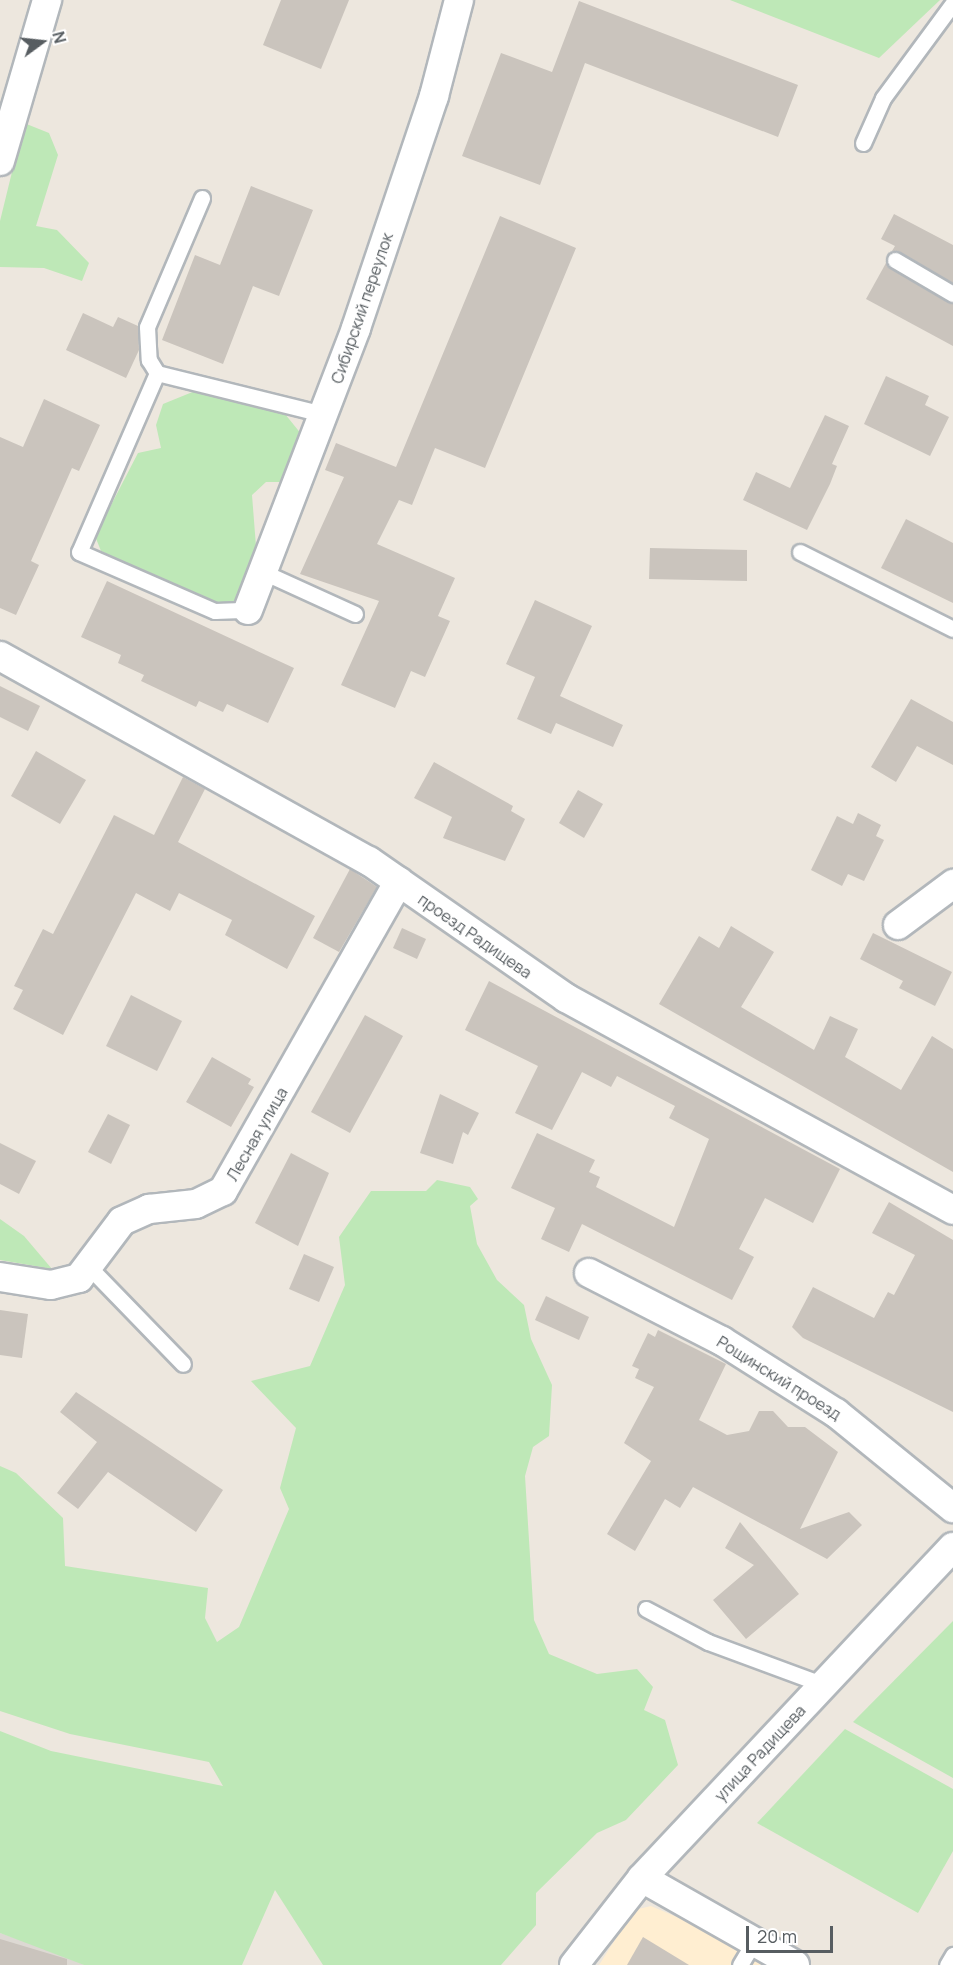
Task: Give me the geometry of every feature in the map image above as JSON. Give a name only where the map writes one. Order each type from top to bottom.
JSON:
[{"type":"street","points":[[0,161],[48,0]]},
{"type":"street","name":"Сибирский переулок","points":[[248,610],[323,414],[434,96],[459,0]]},
{"type":"street","name":"проезд Радищева","points":[[0,656],[399,881],[566,998],[953,1210]]},
{"type":"street","name":"Лесная улица","points":[[0,1277],[63,1284],[91,1269],[122,1221],[149,1209],[196,1204],[223,1191],[399,881]]},
{"type":"street","points":[[898,925],[953,884]]},
{"type":"street","name":"Рощинский проезд","points":[[589,1273],[722,1341],[836,1413],[953,1508]]},
{"type":"street","name":"улица Радищева","points":[[574,1965],[642,1878],[953,1547]]},
{"type":"street","points":[[642,1878],[747,1953],[795,1965]]},
{"type":"lane","points":[[863,143],[883,98],[953,3]]},
{"type":"lane","points":[[202,198],[147,327],[145,346],[157,373],[79,552],[215,611],[248,610]]},
{"type":"lane","points":[[895,260],[953,294]]},
{"type":"lane","points":[[157,373],[323,414]]},
{"type":"lane","points":[[801,552],[953,629]]},
{"type":"lane","points":[[263,572],[355,614]]},
{"type":"lane","points":[[91,1269],[183,1364]]},
{"type":"lane","points":[[646,1609],[708,1642],[824,1685]]},
{"type":"lane","points":[[947,1965],[953,1954]]},
{"type":"shaded area","points":[[651,1906],[693,1924],[762,1965],[599,1965],[634,1910]]},
{"type":"shaded area","points":[[0,1933],[62,1954],[84,1965],[0,1965]]},
{"type":"green space","points":[[730,0],[940,0],[879,58]]},
{"type":"green space","points":[[24,123],[49,133],[58,155],[36,226],[57,230],[89,263],[82,281],[44,268],[0,267],[0,221]]},
{"type":"green space","points":[[195,391],[285,414],[302,435],[285,482],[266,482],[252,495],[257,559],[243,600],[224,604],[192,596],[101,551],[95,536],[138,453],[161,448],[156,425],[163,404]]},
{"type":"green space","points":[[437,1180],[470,1187],[478,1199],[470,1206],[477,1244],[497,1280],[524,1305],[531,1339],[552,1385],[549,1436],[533,1447],[525,1476],[534,1620],[549,1654],[597,1674],[637,1669],[653,1687],[644,1710],[665,1720],[678,1765],[626,1820],[597,1833],[536,1893],[536,1925],[501,1965],[323,1965],[275,1890],[242,1965],[84,1965],[0,1933],[0,1731],[51,1751],[223,1786],[209,1762],[70,1734],[0,1711],[0,1466],[16,1473],[63,1518],[65,1566],[208,1588],[205,1618],[217,1642],[239,1627],[289,1509],[280,1488],[296,1428],[251,1381],[310,1366],[345,1285],[339,1237],[371,1191],[426,1191]]},
{"type":"green space","points":[[0,1219],[24,1236],[52,1269],[0,1260]]},
{"type":"green space","points":[[953,1621],[953,1778],[853,1722]]},
{"type":"green space","points":[[845,1729],[953,1789],[953,1851],[918,1913],[757,1823]]},
{"type":"building","points":[[281,0],[349,0],[321,69],[263,45]]},
{"type":"building","points":[[579,1],[798,85],[778,137],[585,63],[540,185],[462,156],[501,53],[552,72]]},
{"type":"building","points":[[251,186],[313,210],[279,296],[253,286],[223,364],[162,340],[195,255],[220,265]]},
{"type":"building","points":[[894,214],[953,245],[953,283],[892,251],[895,246],[881,239]]},
{"type":"building","points":[[500,216],[576,248],[485,468],[435,448],[412,505],[399,500],[377,544],[455,578],[438,616],[450,621],[425,677],[411,671],[395,708],[341,685],[379,601],[300,574],[344,477],[325,470],[336,443],[396,467]]},
{"type":"building","points":[[886,263],[953,304],[953,346],[866,299]]},
{"type":"building","points":[[83,313],[113,327],[118,317],[138,326],[139,350],[126,378],[66,350]]},
{"type":"building","points":[[886,376],[929,396],[925,405],[949,417],[930,456],[864,424]]},
{"type":"building","points":[[44,399],[100,425],[79,471],[72,468],[31,561],[39,565],[16,615],[0,608],[0,437],[23,447]]},
{"type":"building","points":[[825,415],[849,426],[832,464],[837,466],[830,484],[807,530],[743,500],[756,472],[790,488]]},
{"type":"building","points":[[906,519],[953,543],[953,603],[881,568]]},
{"type":"building","points":[[650,548],[747,550],[747,581],[649,579]]},
{"type":"building","points":[[107,581],[294,668],[268,723],[227,704],[223,712],[199,701],[196,707],[141,681],[144,675],[118,663],[121,655],[81,637]]},
{"type":"building","points":[[535,600],[592,626],[560,696],[623,725],[613,747],[556,723],[551,734],[517,719],[535,677],[506,664]]},
{"type":"building","points":[[0,686],[40,706],[28,731],[0,717]]},
{"type":"building","points":[[911,699],[953,722],[953,765],[917,746],[896,782],[871,767]]},
{"type":"building","points":[[36,751],[86,780],[60,824],[11,796]]},
{"type":"building","points":[[434,762],[513,806],[511,811],[525,819],[505,861],[443,838],[452,817],[414,798]]},
{"type":"building","points":[[183,777],[205,789],[178,842],[315,916],[287,969],[225,935],[232,920],[179,893],[170,911],[136,893],[63,1035],[13,1009],[23,990],[14,986],[43,929],[53,934],[114,815],[154,835]]},
{"type":"building","points":[[578,790],[603,804],[584,838],[559,823]]},
{"type":"building","points":[[858,813],[881,825],[876,836],[884,840],[864,881],[848,874],[842,886],[811,870],[837,816],[853,824]]},
{"type":"building","points":[[350,869],[377,887],[339,952],[313,938]]},
{"type":"building","points":[[731,926],[774,952],[741,1007],[814,1050],[830,1016],[858,1029],[845,1057],[901,1090],[932,1036],[953,1049],[953,1172],[659,1004],[699,936],[719,948]]},
{"type":"building","points":[[402,928],[426,939],[417,959],[393,948]]},
{"type":"building","points":[[873,933],[952,972],[935,1006],[899,988],[903,981],[860,959]]},
{"type":"building","points":[[489,981],[840,1169],[813,1223],[765,1198],[739,1249],[754,1257],[732,1300],[582,1224],[569,1252],[541,1239],[555,1208],[511,1188],[537,1133],[595,1160],[589,1172],[600,1177],[596,1187],[674,1227],[709,1139],[669,1118],[675,1106],[617,1076],[611,1087],[582,1072],[552,1130],[515,1113],[538,1066],[465,1030]]},
{"type":"building","points":[[131,995],[182,1021],[157,1071],[106,1046]]},
{"type":"building","points":[[365,1015],[403,1036],[350,1133],[311,1112]]},
{"type":"building","points":[[212,1057],[251,1079],[248,1084],[254,1087],[231,1127],[186,1102]]},
{"type":"building","points":[[440,1094],[479,1113],[468,1135],[463,1132],[453,1164],[420,1153]]},
{"type":"building","points":[[108,1114],[130,1125],[111,1164],[88,1152]]},
{"type":"building","points":[[0,1143],[36,1161],[19,1194],[0,1184]]},
{"type":"building","points":[[291,1153],[329,1173],[298,1246],[255,1223]]},
{"type":"building","points":[[889,1202],[953,1240],[953,1412],[803,1338],[792,1327],[813,1287],[874,1318],[888,1292],[894,1295],[915,1255],[872,1233]]},
{"type":"building","points":[[304,1254],[334,1267],[319,1302],[289,1289]]},
{"type":"building","points":[[546,1296],[589,1317],[579,1340],[535,1320]]},
{"type":"building","points":[[0,1310],[28,1314],[22,1358],[0,1355]]},
{"type":"building","points":[[658,1330],[726,1364],[699,1420],[727,1435],[749,1431],[759,1411],[773,1411],[788,1427],[805,1427],[838,1452],[800,1529],[849,1512],[862,1525],[827,1559],[693,1487],[680,1508],[665,1499],[635,1551],[607,1534],[651,1461],[624,1443],[654,1387],[635,1378],[639,1369],[632,1366],[648,1333],[655,1337]]},
{"type":"building","points":[[76,1392],[223,1490],[196,1532],[108,1472],[78,1509],[57,1493],[97,1442],[60,1412]]},
{"type":"building","points":[[740,1522],[799,1594],[746,1639],[713,1600],[754,1565],[725,1548]]},
{"type":"building","points":[[643,1937],[689,1965],[627,1965]]},
{"type":"building","points":[[0,1939],[67,1959],[67,1965],[0,1965]]}]
